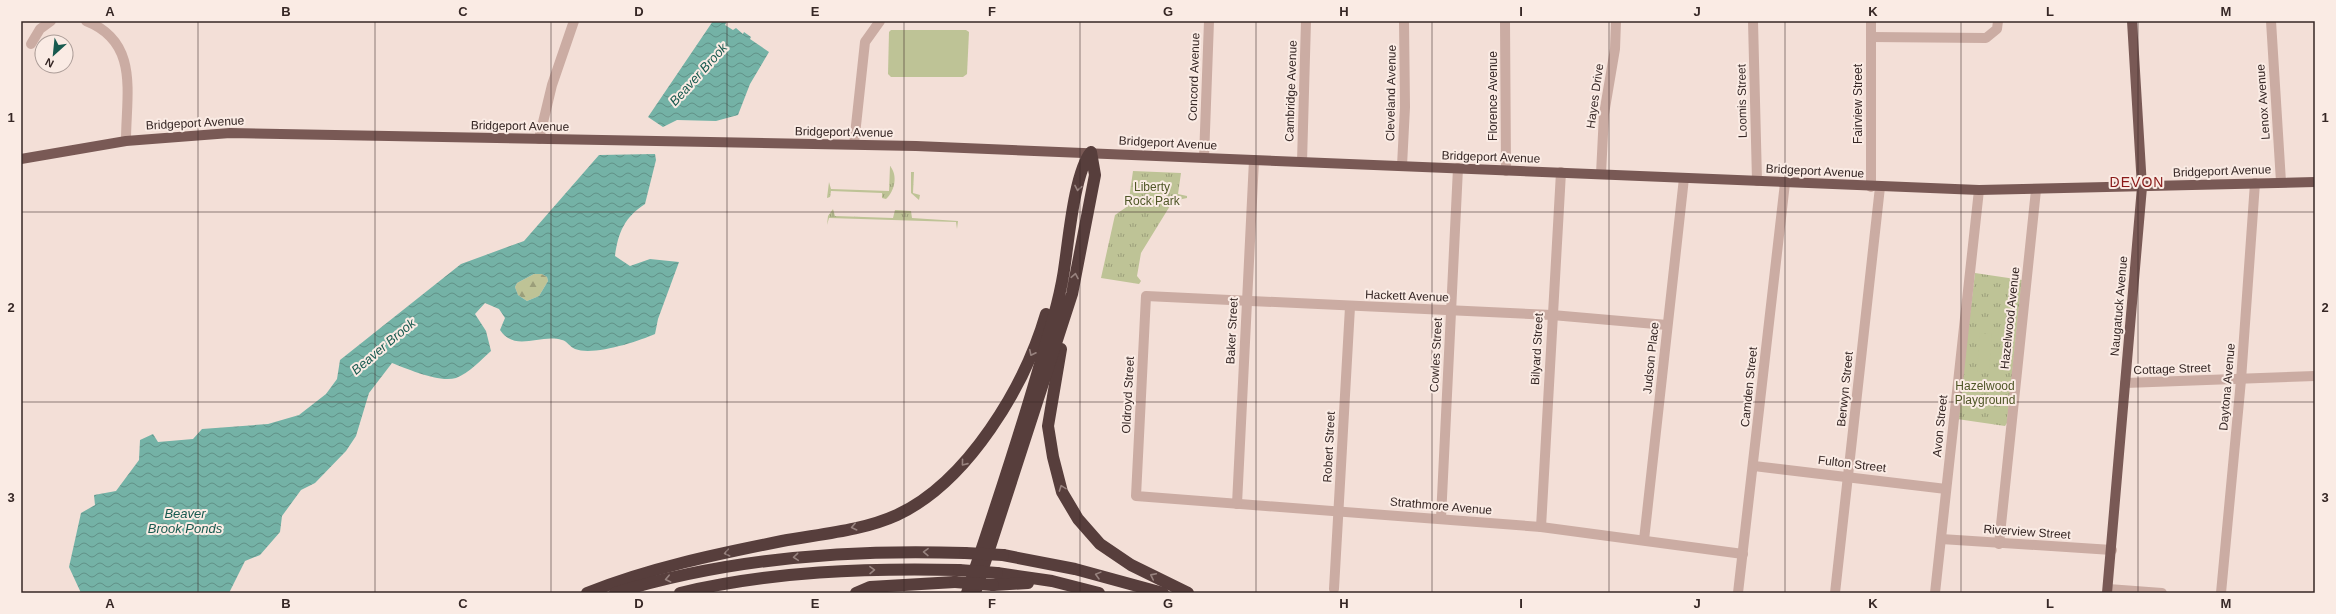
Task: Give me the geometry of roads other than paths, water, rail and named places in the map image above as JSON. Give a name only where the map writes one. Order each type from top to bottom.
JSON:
[{"type":"highway","points":[[966,593],[1038,371],[1064,274],[1069,236],[1081,174],[1084,162],[1092,152]]},
{"type":"highway","points":[[1092,152],[1095,175],[1053,385],[1048,426],[1053,458],[1062,492],[1078,519],[1100,544],[1131,565],[1188,593]]},
{"type":"highway","points":[[587,593],[620,581],[697,560],[880,521],[912,507],[935,491],[958,470],[982,442],[1013,391],[1036,345],[1069,236]]},
{"type":"highway","points":[[975,593],[1072,294]]},
{"type":"highway","points":[[615,593],[686,574],[783,558],[871,552],[1003,555],[1075,569],[1163,593]]},
{"type":"highway","points":[[680,593],[750,580],[814,572],[907,569],[959,570],[997,573],[1052,581],[1099,593]]},
{"type":"highway","points":[[856,593],[870,587],[955,582],[993,585],[1052,581]]},
{"type":"main road","name":"Naugatuck Avenue","points":[[2108,591],[2142,187],[2132,21]]},
{"type":"main road","name":"Bridgeport Avenue","points":[[21,159],[126,141],[224,133],[854,144],[1092,152],[1875,187],[1979,190],[2036,190],[2315,182]]},
{"type":"street","points":[[31,44],[40,28],[50,21]]},
{"type":"street","points":[[86,21],[110,36],[118,46],[126,61],[128,74],[126,141]]},
{"type":"street","points":[[539,139],[552,85],[574,21]]},
{"type":"street","points":[[854,144],[866,42],[880,21]]},
{"type":"street","name":"Concord Avenue","points":[[1204,158],[1209,21]]},
{"type":"street","name":"Cambridge Avenue","points":[[1302,162],[1306,21]]},
{"type":"street","name":"Cleveland Avenue","points":[[1402,166],[1404,21]]},
{"type":"street","name":"Florence Avenue","points":[[1505,21],[1506,170]]},
{"type":"street","name":"Hayes Drive","points":[[1601,174],[1604,114],[1615,49],[1616,21]]},
{"type":"street","name":"Loomis Street","points":[[1753,21],[1757,181]]},
{"type":"street","name":"Fairview Street","points":[[1871,21],[1875,187]]},
{"type":"street","points":[[1871,37],[1986,38],[1997,29],[1998,21]]},
{"type":"street","name":"Lenox Avenue","points":[[2271,21],[2281,182]]},
{"type":"street","name":"Baker Street","points":[[1237,504],[1254,160]]},
{"type":"street","name":"Cowles Street","points":[[1440,518],[1452,311],[1458,168]]},
{"type":"street","name":"Bilyard Street","points":[[1541,527],[1561,172]]},
{"type":"street","name":"Judson Place","points":[[1644,540],[1684,178]]},
{"type":"street","name":"Camden Street","points":[[1738,593],[1754,466],[1785,183]]},
{"type":"street","name":"Daytona Avenue","points":[[2221,593],[2241,380],[2255,183]]},
{"type":"street","name":"Berwyn Street","points":[[1835,593],[1848,477],[1875,187]]},
{"type":"street","name":"Avon Street","points":[[1935,593],[1979,190]]},
{"type":"street","name":"Hazelwood Avenue","points":[[1999,544],[2036,190]]},
{"type":"street","name":"Hackett Avenue","points":[[1146,296],[1350,307],[1552,315],[1667,325]]},
{"type":"street","name":"Oldroyd Street","points":[[1136,496],[1146,296]]},
{"type":"street","name":"Robert Street","points":[[1334,589],[1350,307]]},
{"type":"street","name":"Cottage Street","points":[[2125,384],[2315,376]]},
{"type":"street","name":"Fulton Street","points":[[1754,466],[1946,488]]},
{"type":"street","name":"Strathmore Avenue","points":[[1136,496],[1440,518],[1541,527],[1743,554]]},
{"type":"street","name":"Riverview Street","points":[[1941,539],[1999,544],[2112,550]]},
{"type":"street","points":[[2108,591],[2162,593]]},
{"type":"water","name":"Beaver Brook","points":[[713,21],[727,21],[725,25],[733,30],[736,28],[743,34],[744,32],[751,37],[750,39],[769,52],[750,84],[738,115],[716,121],[677,120],[663,127],[648,117]]},
{"type":"water","name":"Beaver Brook Ponds","points":[[655,154],[656,160],[645,204],[632,214],[624,226],[618,240],[615,256],[630,266],[650,259],[679,262],[658,319],[655,334],[627,344],[593,351],[575,349],[564,341],[554,339],[529,341],[513,340],[506,337],[500,330],[505,318],[499,309],[485,303],[475,314],[486,331],[491,351],[466,373],[456,378],[449,379],[441,379],[424,375],[392,363],[369,393],[356,436],[346,451],[315,483],[301,490],[282,516],[280,532],[260,555],[245,561],[229,593],[81,593],[69,567],[81,513],[95,505],[94,495],[116,491],[139,460],[140,440],[153,434],[158,442],[193,439],[202,429],[268,424],[299,415],[326,394],[337,379],[340,360],[461,264],[524,241],[599,155]],"holes":[[[534,274],[542,274],[547,277],[548,281],[539,296],[527,301],[518,295],[515,287],[517,283]]]},
{"type":"district","name":"DEVON","points":[[2137,182]]},
{"type":"park label","name":"Liberty Rock Park","points":[[1152,194]]},
{"type":"park label","name":"Hazelwood Playground","points":[[1985,393]]}]
